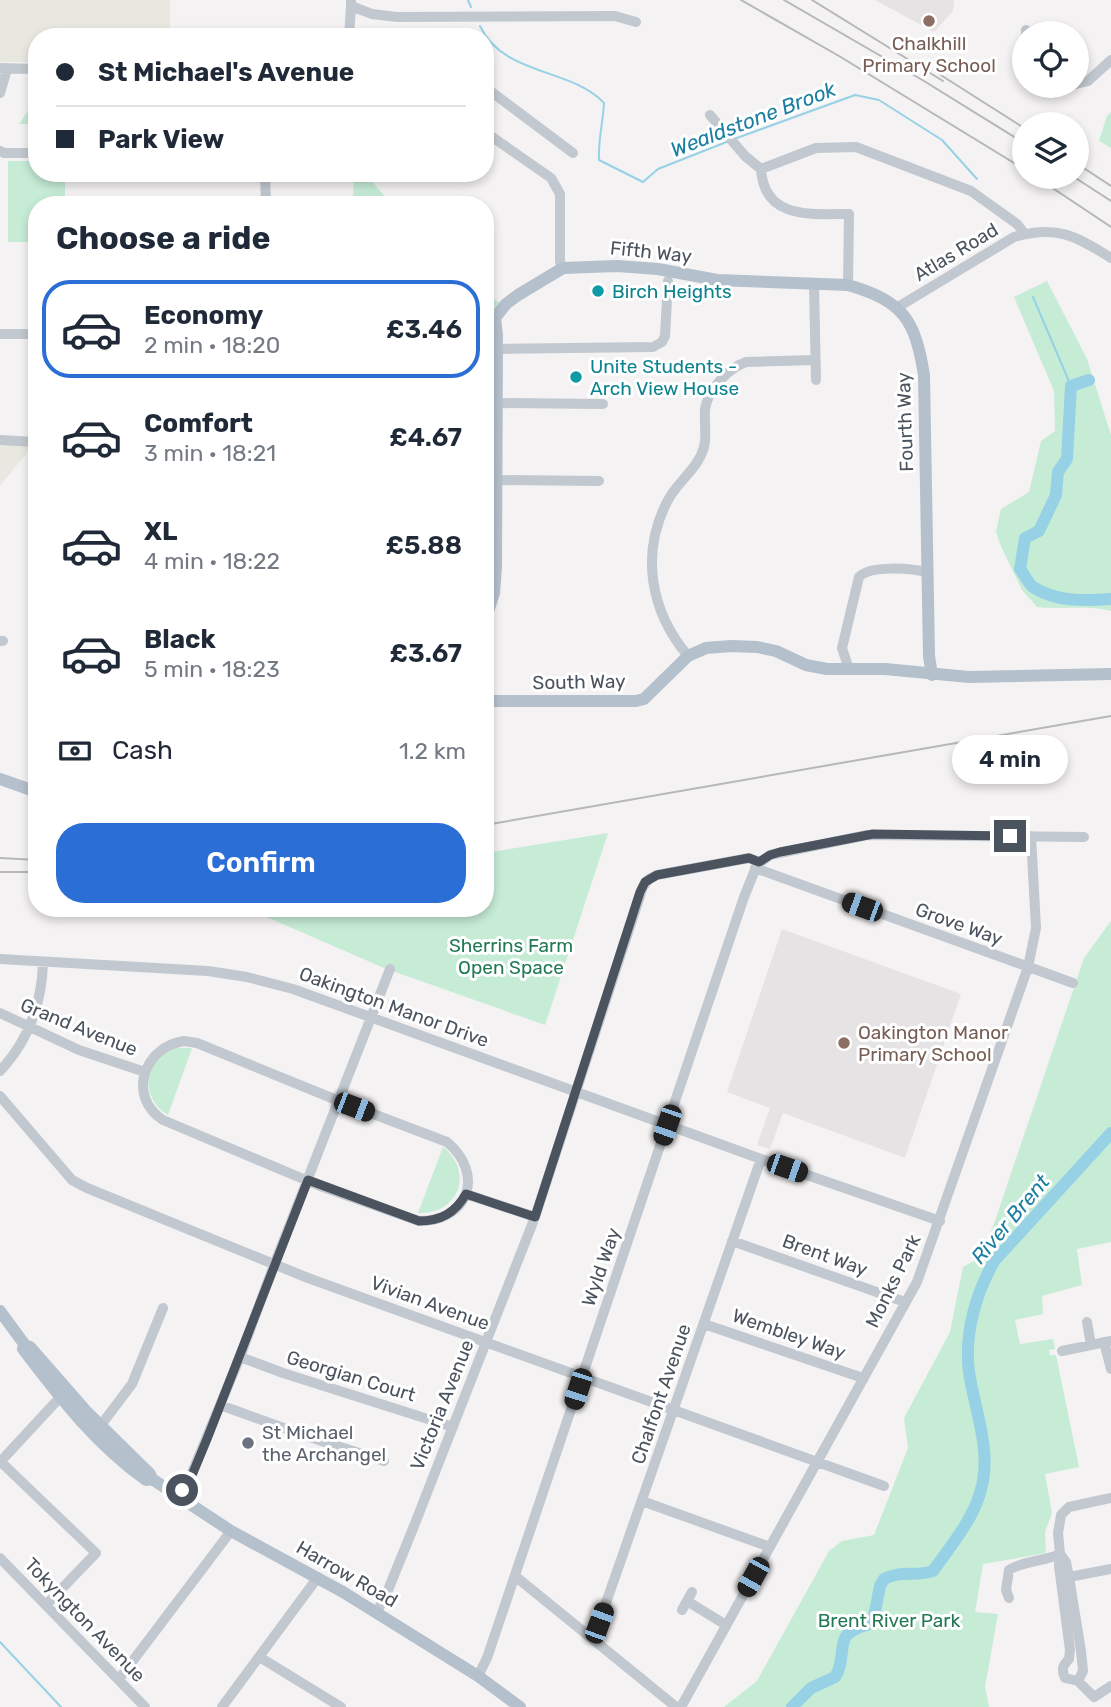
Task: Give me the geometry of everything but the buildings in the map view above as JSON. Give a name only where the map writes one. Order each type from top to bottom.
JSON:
[{"type":"main road","name":"Fifth Way","points":[[495,318],[506,304],[518,295],[563,268],[617,266],[658,269],[717,280],[848,285]]},
{"type":"main road","points":[[848,285],[868,291],[898,307]]},
{"type":"main road","name":"Fourth Way","points":[[898,307],[912,328],[924,375],[929,675]]},
{"type":"main road","points":[[494,587],[495,318]]},
{"type":"main road","points":[[688,656],[706,648],[757,647],[776,651],[806,665],[849,669],[885,669],[929,675],[1024,677],[1111,674]]},
{"type":"main road","name":"South Way","points":[[494,702],[644,699],[688,656]]},
{"type":"main road","points":[[0,779],[28,789]]},
{"type":"main road","name":"Harrow Road","points":[[0,1311],[24,1345],[23,1349],[128,1467],[146,1480],[152,1479],[231,1531],[318,1577],[478,1676],[514,1705]]},
{"type":"street","points":[[350,28],[351,3],[372,13],[397,17],[615,16],[636,22]]},
{"type":"street","points":[[1089,80],[1111,60]]},
{"type":"street","points":[[0,93],[3,68],[28,69]]},
{"type":"street","points":[[494,94],[573,153]]},
{"type":"street","points":[[710,115],[761,169],[762,182],[768,193],[785,210],[803,214],[849,214],[848,285]]},
{"type":"street","points":[[494,138],[551,178],[560,194],[560,262],[563,268]]},
{"type":"street","points":[[761,169],[816,148],[856,147],[971,191],[1017,224],[1025,234]]},
{"type":"street","points":[[0,151],[28,153]]},
{"type":"street","name":"Atlas Road","points":[[898,307],[1014,237],[1038,231],[1055,231],[1111,258]]},
{"type":"street","points":[[494,341],[496,348],[653,347],[662,342],[665,336],[668,282]]},
{"type":"street","points":[[814,285],[816,380]]},
{"type":"street","points":[[0,334],[28,334]]},
{"type":"street","points":[[688,656],[678,644],[663,615],[653,592],[651,577],[654,540],[667,502],[691,471],[704,448],[705,411],[709,395],[739,365],[747,362],[814,360]]},
{"type":"street","points":[[496,403],[603,404]]},
{"type":"street","points":[[3,440],[28,442]]},
{"type":"street","points":[[496,480],[599,481]]},
{"type":"street","points":[[849,669],[842,648],[859,577],[868,570],[917,569],[928,573]]},
{"type":"street","points":[[757,865],[770,855],[780,852],[873,834],[1084,837]]},
{"type":"street","name":"Monks Park","points":[[681,1707],[925,1264],[1028,967],[1036,928],[1031,836]]},
{"type":"street","name":"Victoria Avenue","points":[[376,1613],[386,1595],[535,1217],[645,882],[657,875],[749,858],[757,865]]},
{"type":"street","name":"Grove Way","points":[[757,865],[1073,983]]},
{"type":"street","name":"Wyld Way","points":[[478,1676],[487,1658],[757,865]]},
{"type":"street","name":"Oakington Manor Drive","points":[[0,959],[208,971],[247,977],[303,992],[761,1159],[940,1221]]},
{"type":"street","points":[[0,1072],[13,1056],[38,1006],[43,962]]},
{"type":"street","points":[[177,1497],[190,1480],[240,1357],[390,969]]},
{"type":"street","name":"Grand Avenue","points":[[0,1013],[79,1049],[145,1072]]},
{"type":"street","points":[[184,1041],[197,1043],[339,1101],[447,1142],[459,1152],[467,1167],[466,1194],[457,1207],[445,1217],[419,1221],[308,1180],[174,1125],[157,1116],[145,1093],[145,1072],[150,1060],[165,1046],[184,1041]]},
{"type":"street","name":"Vivian Avenue","points":[[0,1096],[72,1180],[87,1188],[274,1265],[884,1486]]},
{"type":"street","name":"Chalfont Avenue","points":[[593,1640],[761,1159]]},
{"type":"street","points":[[466,1194],[535,1217]]},
{"type":"street","name":"Brent Way","points":[[732,1241],[905,1302]]},
{"type":"street","points":[[96,1430],[132,1384],[163,1307]]},
{"type":"street","points":[[1087,1322],[1091,1345]]},
{"type":"street","name":"Wembley Way","points":[[704,1324],[863,1378]]},
{"type":"street","points":[[1062,1351],[1107,1342],[1111,1369]]},
{"type":"street","name":"Georgian Court","points":[[240,1357],[453,1427]]},
{"type":"street","points":[[46,1605],[96,1553],[0,1461],[63,1394]]},
{"type":"street","points":[[220,1405],[384,1461]]},
{"type":"street","points":[[1111,1497],[1069,1507],[1061,1515],[1058,1533],[1059,1566],[1070,1650],[1062,1673],[1065,1678],[1078,1681],[1094,1697],[1111,1686]]},
{"type":"street","points":[[642,1501],[770,1547]]},
{"type":"street","points":[[119,1679],[231,1531]]},
{"type":"street","points":[[1060,1554],[1066,1562],[1069,1577],[1083,1671],[1078,1681]]},
{"type":"street","points":[[1009,1598],[1006,1590],[1009,1570],[1019,1564],[1050,1559],[1060,1554]]},
{"type":"street","name":"Tokyngton Avenue","points":[[0,1558],[145,1707]]},
{"type":"street","points":[[1069,1577],[1111,1569]]},
{"type":"street","points":[[515,1576],[676,1707]]},
{"type":"street","points":[[222,1707],[261,1658],[318,1577]]},
{"type":"street","points":[[687,1601],[726,1625]]},
{"type":"street","points":[[261,1658],[341,1707]]},
{"type":"shaded area","points":[[0,0],[170,0],[170,28],[28,28],[28,62],[0,62]]},
{"type":"shaded area","name":"Chalkhill Primary School","points":[[875,0],[954,0],[953,11],[934,32]]},
{"type":"shaded area","points":[[0,444],[24,444],[28,451],[0,486]]},
{"type":"shaded area","name":"Oakington Manor Primary School","points":[[782,929],[961,994],[905,1158],[783,1113],[770,1149],[757,1145],[770,1108],[727,1092]]},
{"type":"green space","points":[[28,111],[28,124],[19,124]]},
{"type":"green space","points":[[1111,112],[1111,148],[1099,141],[1107,116]]},
{"type":"green space","points":[[8,161],[28,161],[28,182],[65,182],[65,196],[28,196],[28,242],[8,242]]},
{"type":"green space","points":[[354,182],[373,182],[384,196],[353,196]]},
{"type":"green space","points":[[1047,281],[1087,359],[1111,435],[1111,611],[1037,607],[1022,590],[996,531],[1001,509],[1029,492],[1041,441],[1055,431],[1054,391],[1014,297]]},
{"type":"green space","points":[[494,299],[501,304],[494,310]]},
{"type":"green space","name":"Sherrins Farm Open Space","points":[[608,833],[545,1025],[384,968],[267,917],[494,917],[494,852]]},
{"type":"green space","name":"Brent River Park","points":[[1111,921],[1111,1242],[1077,1249],[1082,1285],[1042,1296],[1043,1314],[1015,1320],[1020,1344],[1053,1339],[1055,1349],[1049,1350],[1050,1355],[1056,1355],[1079,1467],[1045,1474],[1052,1513],[1045,1532],[1046,1553],[983,1564],[975,1612],[998,1614],[985,1687],[989,1707],[724,1707],[757,1681],[829,1551],[842,1541],[874,1535],[908,1448],[904,1418],[950,1332],[963,1267],[983,1256],[1084,958]]},
{"type":"green space","points":[[175,1048],[192,1048],[168,1115],[151,1096],[148,1080],[154,1064]]},
{"type":"green space","points":[[443,1147],[453,1157],[458,1169],[458,1190],[452,1200],[443,1207],[432,1212],[418,1213]]},
{"type":"waterway","name":"Wealdstone Brook","points":[[468,0],[471,7]]},
{"type":"waterway","name":"Wealdstone Brook","points":[[494,45],[521,63],[574,83],[604,103],[599,160],[643,182],[658,169],[729,141]]},
{"type":"waterway","name":"Wealdstone Brook","points":[[734,139],[855,95],[879,100],[942,140],[977,179]]},
{"type":"waterway","name":"Wealdstone Brook","points":[[1033,297],[1071,386]]},
{"type":"waterway","name":"River Brent","points":[[1089,380],[1071,386],[1067,459],[1058,472],[1056,495],[1039,531],[1025,538],[1020,569],[1033,587],[1051,595],[1082,600],[1111,599]]},
{"type":"waterway","name":"River Brent","points":[[792,1707],[811,1688],[835,1677],[847,1634],[873,1622],[880,1586],[884,1579],[933,1571],[972,1514],[984,1478],[985,1463],[968,1358],[970,1328],[977,1299],[995,1260],[1111,1133]]},
{"type":"waterway","points":[[0,1642],[61,1707]]},
{"type":"railway","points":[[741,0],[839,56],[1012,162]]},
{"type":"railway","points":[[784,0],[1012,136]]},
{"type":"railway","points":[[812,0],[943,81]]},
{"type":"railway","points":[[936,72],[1012,120]]},
{"type":"railway","points":[[1089,172],[1111,186]]},
{"type":"railway","points":[[1089,187],[1111,201]]},
{"type":"railway","points":[[1054,189],[1111,227]]},
{"type":"railway","points":[[494,823],[1111,716]]},
{"type":"railway","points":[[0,858],[28,860]]},
{"type":"railway","points":[[0,872],[28,872]]},
{"type":"place","name":"Chalkhill Primary School","points":[[929,21]]},
{"type":"place","name":"Birch Heights","points":[[598,291]]},
{"type":"place","name":"Unite Students - Arch View House","points":[[576,377]]},
{"type":"place","name":"Oakington Manor Primary School","points":[[844,1043]]},
{"type":"place","name":"St Michael the Archangel","points":[[248,1443]]},
{"type":"route","points":[[182,1490],[190,1480],[207,1439],[308,1180],[391,1213],[419,1221],[445,1217],[457,1207],[466,1194],[535,1217],[645,882],[657,875],[749,858],[759,862],[780,852],[873,834],[1010,836]]}]
